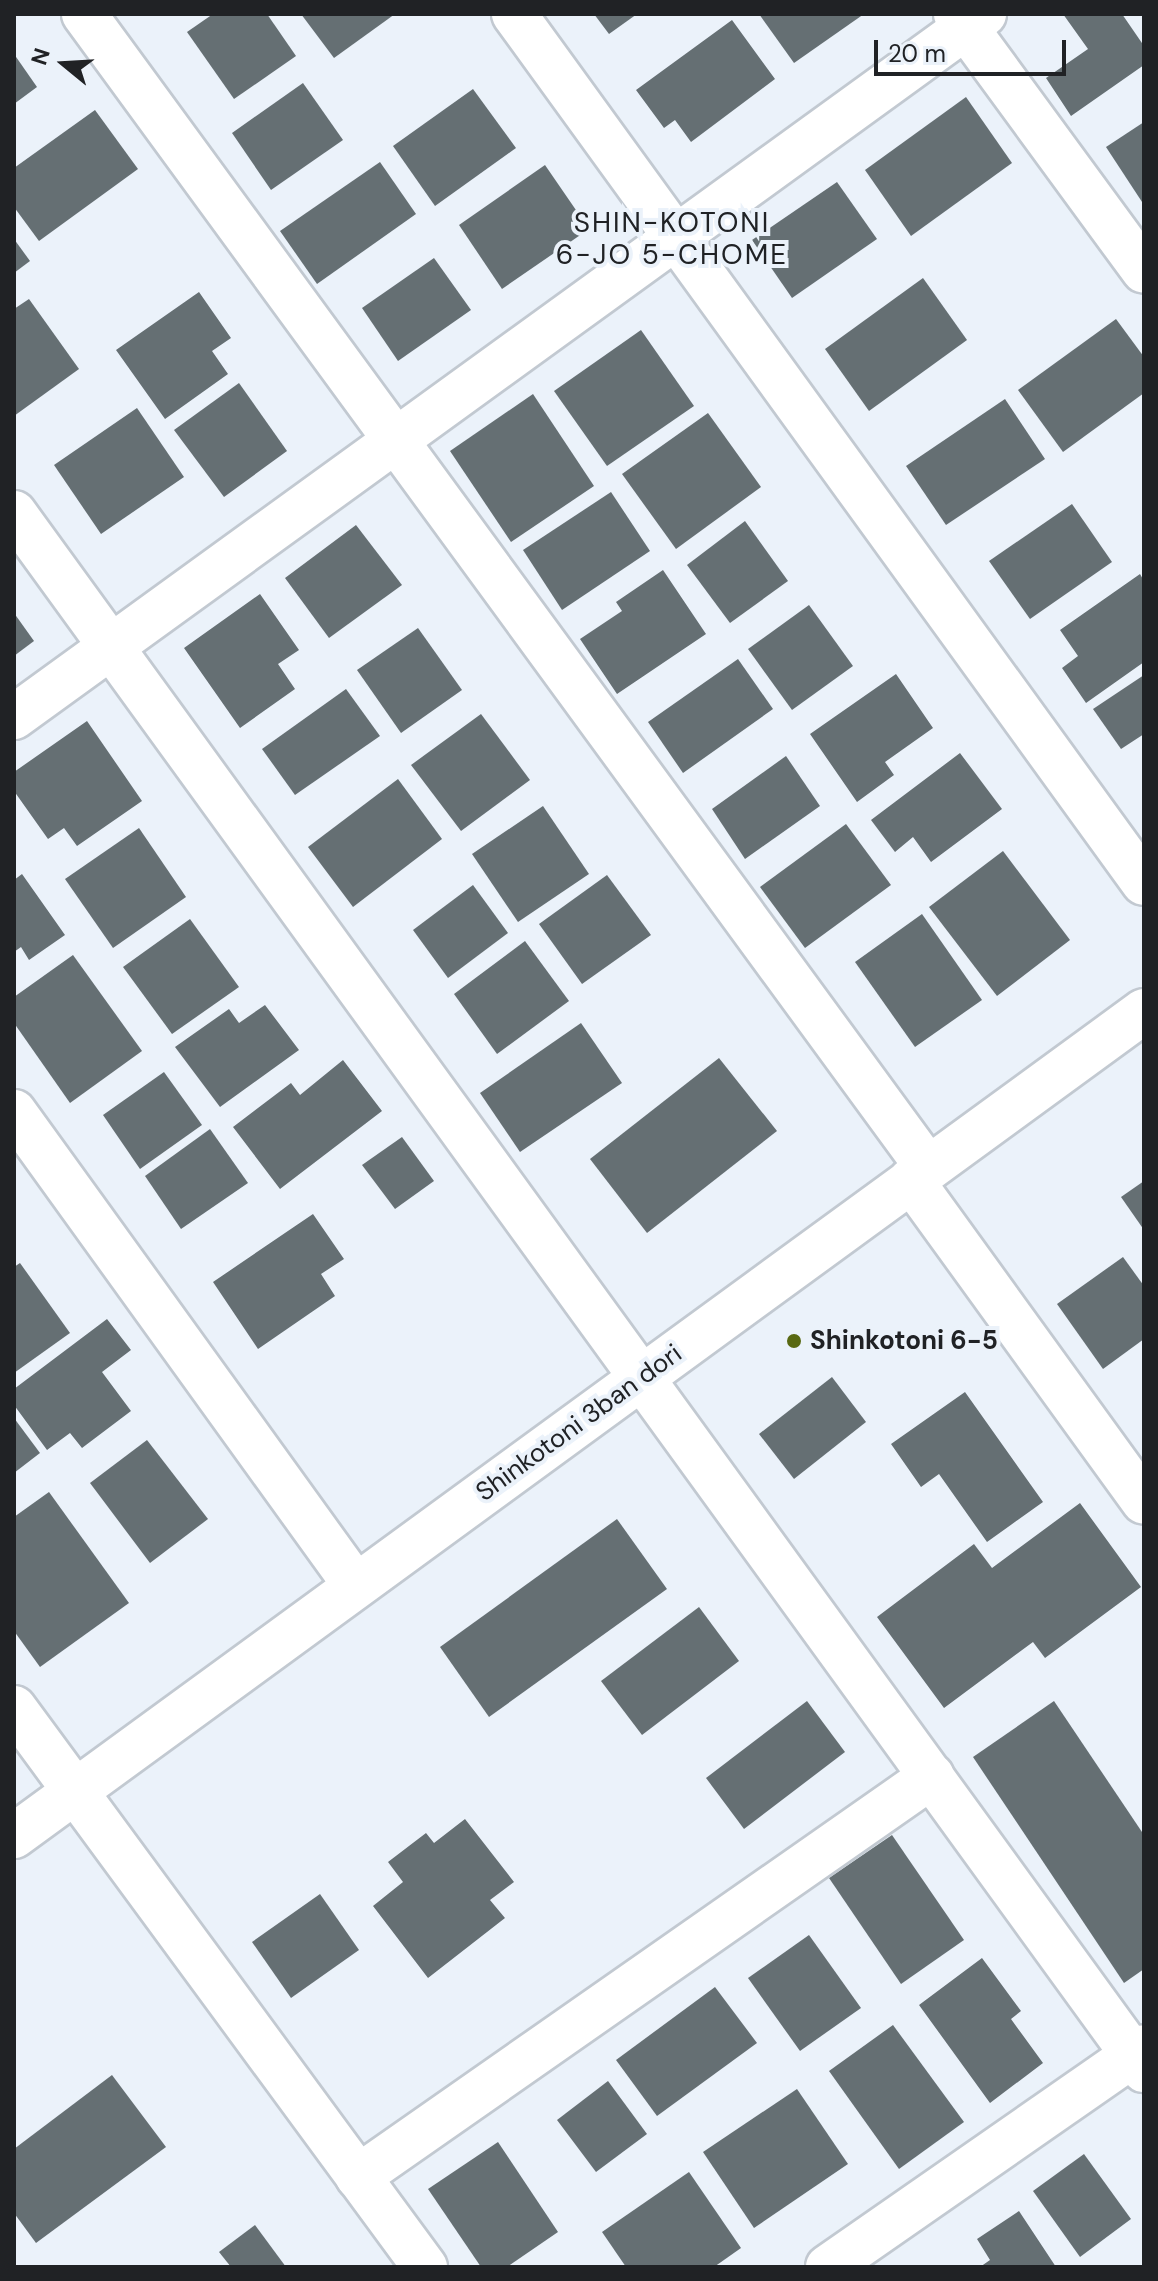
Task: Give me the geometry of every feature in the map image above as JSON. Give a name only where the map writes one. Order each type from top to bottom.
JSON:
[{"type":"street","points":[[84,14],[395,439],[920,1174],[1144,1502]]},
{"type":"street","points":[[514,14],[1144,883]]},
{"type":"street","points":[[14,717],[969,18],[1144,271]]},
{"type":"street","points":[[14,513],[932,1776],[1140,2057],[845,2262]]},
{"type":"street","name":"Shinkotoni 3ban dori","points":[[14,1836],[1144,1011]]},
{"type":"street","points":[[14,1112],[356,1586]]},
{"type":"street","points":[[14,1708],[425,2267]]},
{"type":"street","points":[[358,2177],[932,1776]]},
{"type":"building","points":[[213,14],[267,14],[296,56],[234,99],[187,32]]},
{"type":"building","points":[[301,14],[395,14],[334,58]]},
{"type":"building","points":[[594,14],[637,14],[609,34]]},
{"type":"building","points":[[759,14],[864,14],[794,63]]},
{"type":"building","points":[[1063,14],[1122,14],[1144,46],[1144,65],[1071,116],[1046,78],[1088,49]]},
{"type":"building","points":[[732,20],[775,79],[691,142],[675,120],[664,128],[636,90]]},
{"type":"building","points":[[14,54],[37,87],[14,104]]},
{"type":"building","points":[[303,83],[343,140],[271,190],[232,133]]},
{"type":"building","points":[[473,89],[516,148],[435,206],[393,146]]},
{"type":"building","points":[[966,97],[1012,163],[911,236],[865,170]]},
{"type":"building","points":[[95,110],[138,169],[39,241],[14,207],[14,168]]},
{"type":"building","points":[[1144,122],[1144,205],[1106,147]]},
{"type":"building","points":[[380,162],[416,214],[317,284],[280,231]]},
{"type":"building","points":[[545,165],[589,229],[502,289],[459,225]]},
{"type":"building","points":[[837,182],[877,239],[792,298],[752,240]]},
{"type":"building","points":[[14,239],[30,261],[14,273]]},
{"type":"building","points":[[434,258],[471,310],[398,361],[362,308]]},
{"type":"building","points":[[923,278],[967,340],[869,411],[825,349]]},
{"type":"building","points":[[199,292],[231,338],[212,351],[228,374],[165,419],[116,350]]},
{"type":"building","points":[[29,299],[79,369],[14,416],[14,309]]},
{"type":"building","points":[[1116,319],[1144,357],[1144,393],[1063,452],[1018,390]]},
{"type":"building","points":[[641,330],[694,406],[607,466],[554,391]]},
{"type":"building","points":[[239,383],[287,451],[224,497],[174,430]]},
{"type":"building","points":[[533,394],[594,486],[511,542],[450,451]]},
{"type":"building","points":[[1005,399],[1045,459],[946,525],[906,466]]},
{"type":"building","points":[[137,408],[184,477],[101,534],[54,465]]},
{"type":"building","points":[[708,413],[761,487],[676,549],[622,474]]},
{"type":"building","points":[[611,492],[650,551],[562,610],[523,550]]},
{"type":"building","points":[[1072,504],[1112,562],[1030,619],[989,561]]},
{"type":"building","points":[[745,521],[788,581],[730,623],[687,565]]},
{"type":"building","points":[[356,525],[402,585],[329,638],[285,578]]},
{"type":"building","points":[[663,570],[706,634],[617,694],[580,639],[622,611],[616,602]]},
{"type":"building","points":[[1140,574],[1144,581],[1144,662],[1086,703],[1062,668],[1078,656],[1060,630]]},
{"type":"building","points":[[260,594],[299,650],[278,664],[295,689],[240,728],[184,648]]},
{"type":"building","points":[[809,605],[853,666],[792,710],[748,649]]},
{"type":"building","points":[[14,613],[34,641],[14,656]]},
{"type":"building","points":[[418,628],[462,690],[401,733],[357,670]]},
{"type":"building","points":[[738,659],[773,709],[683,773],[648,722]]},
{"type":"building","points":[[896,674],[933,728],[885,762],[894,775],[857,802],[810,734]]},
{"type":"building","points":[[1144,675],[1144,734],[1121,749],[1093,709]]},
{"type":"building","points":[[346,689],[380,736],[295,795],[262,749]]},
{"type":"building","points":[[481,714],[530,780],[461,831],[411,765]]},
{"type":"building","points":[[87,721],[142,801],[77,846],[64,828],[48,839],[14,791],[14,772]]},
{"type":"building","points":[[960,753],[1002,809],[931,862],[913,837],[895,852],[871,820]]},
{"type":"building","points":[[786,756],[820,806],[745,859],[712,809]]},
{"type":"building","points":[[398,779],[442,839],[353,907],[308,847]]},
{"type":"building","points":[[543,806],[589,874],[518,922],[472,854]]},
{"type":"building","points":[[846,824],[891,885],[805,948],[760,887]]},
{"type":"building","points":[[139,828],[186,897],[113,948],[65,879]]},
{"type":"building","points":[[1003,851],[1070,940],[997,996],[929,907]]},
{"type":"building","points":[[22,874],[65,935],[29,960],[21,947],[14,952],[14,880]]},
{"type":"building","points":[[607,875],[651,935],[582,984],[539,924]]},
{"type":"building","points":[[473,885],[508,933],[448,978],[413,930]]},
{"type":"building","points":[[922,914],[982,1000],[915,1047],[855,962]]},
{"type":"building","points":[[190,919],[239,987],[172,1034],[123,967]]},
{"type":"building","points":[[525,941],[569,1001],[497,1054],[454,994]]},
{"type":"building","points":[[73,955],[142,1051],[70,1103],[14,1023],[14,997]]},
{"type":"building","points":[[265,1005],[299,1050],[220,1107],[175,1047],[229,1009],[239,1023]]},
{"type":"building","points":[[581,1023],[622,1083],[520,1152],[480,1093]]},
{"type":"building","points":[[719,1058],[777,1131],[647,1233],[590,1159]]},
{"type":"building","points":[[343,1060],[382,1111],[280,1189],[233,1127],[291,1083],[300,1095]]},
{"type":"building","points":[[164,1072],[202,1125],[140,1169],[103,1115]]},
{"type":"building","points":[[210,1129],[248,1183],[181,1229],[145,1176]]},
{"type":"building","points":[[402,1137],[434,1181],[395,1209],[362,1165]]},
{"type":"building","points":[[1144,1181],[1144,1230],[1121,1197]]},
{"type":"building","points":[[313,1214],[344,1259],[321,1274],[335,1296],[258,1349],[213,1282]]},
{"type":"building","points":[[1123,1257],[1144,1286],[1144,1339],[1103,1369],[1057,1304]]},
{"type":"building","points":[[20,1263],[70,1333],[14,1373],[14,1267]]},
{"type":"building","points":[[107,1319],[131,1350],[102,1372],[131,1411],[82,1448],[70,1433],[47,1450],[14,1405],[14,1389]]},
{"type":"building","points":[[832,1377],[866,1422],[794,1479],[759,1434]]},
{"type":"building","points":[[965,1392],[1043,1502],[987,1542],[939,1474],[921,1487],[891,1444]]},
{"type":"building","points":[[14,1418],[40,1453],[14,1473]]},
{"type":"building","points":[[147,1440],[208,1519],[150,1563],[90,1483]]},
{"type":"building","points":[[49,1492],[129,1603],[40,1667],[14,1631],[14,1517]]},
{"type":"building","points":[[1080,1503],[1141,1587],[1045,1658],[1033,1642],[944,1708],[877,1617],[974,1544],[992,1568]]},
{"type":"building","points":[[617,1519],[667,1589],[489,1717],[440,1647]]},
{"type":"building","points":[[699,1607],[739,1661],[642,1735],[601,1681]]},
{"type":"building","points":[[807,1701],[845,1752],[744,1829],[706,1778]]},
{"type":"building","points":[[1054,1701],[1144,1835],[1144,1969],[1124,1983],[973,1757]]},
{"type":"building","points":[[465,1819],[514,1882],[490,1900],[505,1918],[428,1978],[373,1906],[403,1882],[388,1862],[426,1833],[434,1843]]},
{"type":"building","points":[[892,1835],[964,1940],[901,1984],[829,1878]]},
{"type":"building","points":[[320,1894],[359,1950],[291,1998],[252,1942]]},
{"type":"building","points":[[809,1935],[861,2008],[800,2051],[748,1978]]},
{"type":"building","points":[[982,1958],[1021,2011],[1011,2019],[1043,2063],[990,2103],[919,2005]]},
{"type":"building","points":[[715,1987],[757,2043],[657,2116],[616,2060]]},
{"type":"building","points":[[893,2025],[964,2122],[899,2169],[829,2071]]},
{"type":"building","points":[[112,2075],[166,2147],[36,2243],[14,2213],[14,2149]]},
{"type":"building","points":[[608,2081],[647,2134],[596,2172],[557,2120]]},
{"type":"building","points":[[797,2089],[848,2164],[754,2228],[703,2152]]},
{"type":"building","points":[[498,2142],[558,2232],[507,2267],[481,2267],[428,2189]]},
{"type":"building","points":[[1084,2154],[1131,2219],[1080,2257],[1033,2191]]},
{"type":"building","points":[[689,2172],[741,2248],[714,2267],[626,2267],[602,2232]]},
{"type":"building","points":[[1019,2211],[1056,2267],[980,2267],[990,2260],[977,2239]]},
{"type":"building","points":[[255,2225],[286,2267],[231,2267],[219,2252]]},
{"type":"place","name":"Shinkotoni 6-5","points":[[794,1341]]},
{"type":"district","name":"SHIN-KOTONI 6-JO 5-CHOME","points":[[672,239]]}]
